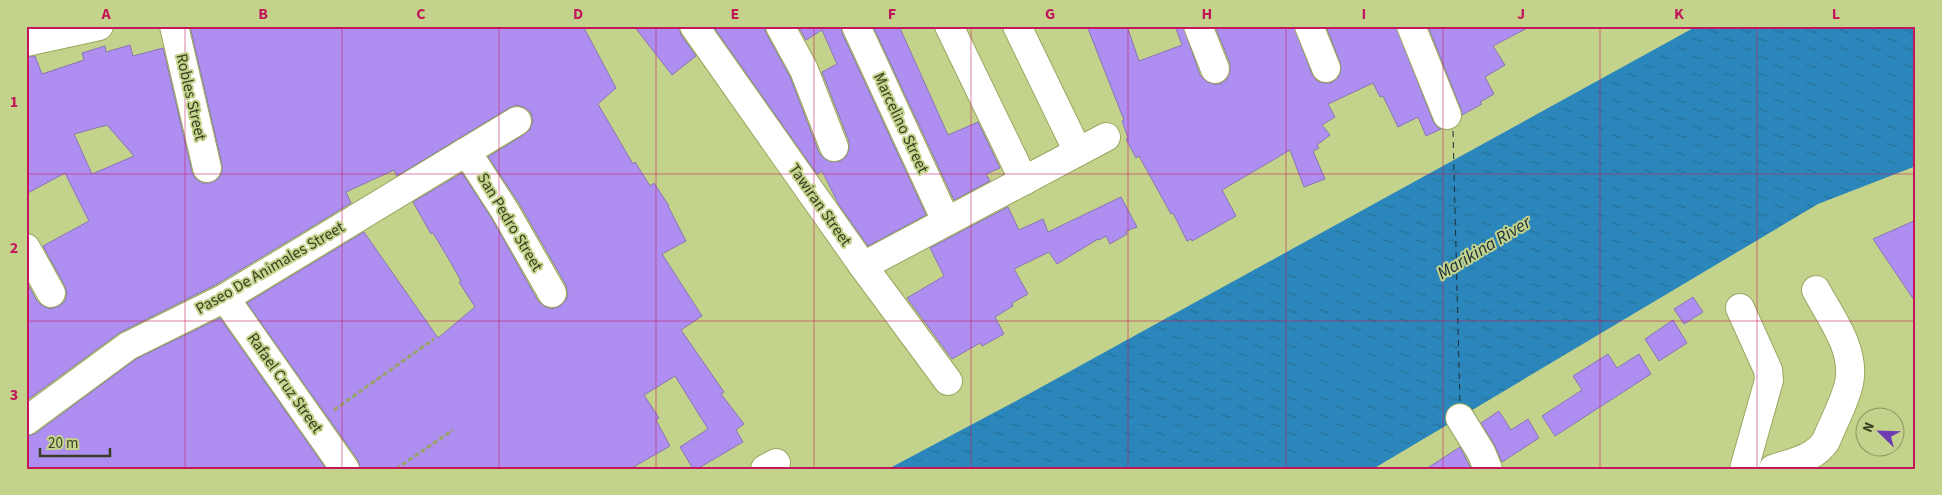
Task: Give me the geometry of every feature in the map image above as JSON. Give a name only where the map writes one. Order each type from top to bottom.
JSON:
[{"type":"street","points":[[26,42],[99,26]]},
{"type":"street","name":"Robles Street","points":[[174,26],[207,168]]},
{"type":"street","points":[[780,26],[804,70],[834,147]]},
{"type":"street","name":"Marcelino Street","points":[[856,26],[946,221]]},
{"type":"street","points":[[949,26],[1024,181]]},
{"type":"street","points":[[1017,26],[1078,152]]},
{"type":"street","points":[[1198,26],[1215,69]]},
{"type":"street","points":[[1309,26],[1326,68]]},
{"type":"street","points":[[1411,26],[1447,115]]},
{"type":"street","name":"Tawiran Street","points":[[698,27],[863,266],[948,381]]},
{"type":"street","name":"Paseo De Animales Street","points":[[26,421],[128,346],[225,298],[517,120]]},
{"type":"street","points":[[863,266],[1106,137]]},
{"type":"street","name":"San Pedro Street","points":[[464,153],[474,163],[500,203],[552,293]]},
{"type":"street","points":[[26,248],[51,292]]},
{"type":"street","points":[[1773,469],[1814,455],[1820,450],[1826,441],[1849,384],[1848,351],[1816,290]]},
{"type":"street","name":"Rafael Cruz Street","points":[[225,298],[345,469]]},
{"type":"street","points":[[1740,308],[1768,370],[1769,380],[1744,469]]},
{"type":"street","points":[[1460,418],[1481,452],[1488,469]]},
{"type":"path","points":[[314,425],[434,339]]},
{"type":"path","points":[[396,469],[454,430]]},
{"type":"water","name":"Marikina River","points":[[1697,26],[1916,26],[1916,166],[1818,204],[1373,469],[888,469],[1016,401]]},
{"type":"building","points":[[190,26],[583,26],[616,88],[598,104],[633,164],[635,162],[650,186],[654,183],[669,206],[686,241],[662,254],[702,316],[681,330],[724,392],[721,394],[744,424],[736,430],[743,442],[697,469],[693,469],[680,447],[708,429],[675,376],[644,395],[659,418],[656,420],[670,446],[630,469],[360,469],[358,460],[247,303],[364,232],[438,338],[475,307],[459,282],[461,281],[451,263],[433,233],[431,234],[413,202],[462,173],[492,219],[538,301],[551,309],[560,306],[566,300],[568,294],[566,285],[519,203],[488,157],[530,129],[533,121],[531,113],[517,105],[397,176],[394,170],[346,192],[351,203],[217,284],[119,333],[26,401],[26,281],[37,301],[43,306],[50,309],[59,306],[65,301],[67,294],[65,286],[43,246],[89,221],[65,173],[26,194],[26,57],[35,56],[42,74],[84,60],[82,53],[105,46],[106,52],[130,45],[133,56],[163,48],[192,172],[196,179],[202,183],[210,183],[218,179],[222,172],[222,164]],"holes":[[[107,125],[134,156],[92,174],[74,134]]]},
{"type":"building","points":[[634,26],[679,26],[681,35],[696,56],[672,75]]},
{"type":"building","points":[[713,26],[764,26],[790,77],[819,153],[825,159],[832,162],[840,161],[846,157],[849,149],[849,141],[822,72],[837,64],[822,30],[806,40],[798,26],[841,26],[842,33],[926,215],[868,246],[839,205],[822,171],[817,174]]},
{"type":"building","points":[[873,26],[899,26],[948,135],[978,122],[1000,168],[986,174],[990,181],[954,200]]},
{"type":"building","points":[[1087,26],[1127,26],[1139,61],[1182,45],[1175,26],[1183,26],[1200,75],[1206,81],[1220,84],[1227,79],[1230,63],[1215,26],[1294,26],[1312,74],[1317,81],[1331,83],[1338,78],[1341,70],[1340,62],[1326,26],[1396,26],[1433,121],[1441,129],[1426,136],[1418,117],[1398,127],[1383,96],[1380,97],[1373,83],[1328,104],[1335,117],[1322,125],[1330,135],[1317,145],[1319,148],[1313,151],[1325,179],[1304,187],[1290,150],[1222,190],[1236,216],[1192,241],[1191,239],[1187,241],[1173,213],[1171,214],[1139,156],[1136,158],[1126,139],[1128,138],[1122,121],[1124,120]]},
{"type":"building","points":[[1428,26],[1531,26],[1493,46],[1505,65],[1485,77],[1494,94],[1480,102],[1482,104],[1462,115]]},
{"type":"building","points":[[1121,197],[1137,227],[1126,231],[1127,234],[1110,244],[1106,236],[1098,239],[1057,264],[1049,252],[1014,269],[1028,294],[1012,303],[1013,306],[995,317],[1004,334],[982,346],[980,343],[952,359],[907,298],[944,276],[930,248],[1008,207],[1019,230],[1043,219],[1048,232]]},
{"type":"building","points":[[1916,220],[1916,303],[1873,239]]},
{"type":"building","points":[[1693,297],[1703,312],[1684,324],[1674,309]]},
{"type":"building","points":[[220,318],[326,469],[26,469],[26,436],[35,434],[136,359]]},
{"type":"building","points":[[1673,320],[1687,343],[1659,361],[1645,339]]},
{"type":"building","points":[[1608,354],[1617,368],[1639,354],[1651,374],[1555,436],[1542,416],[1582,390],[1573,376]]},
{"type":"building","points":[[1499,411],[1511,430],[1528,419],[1539,438],[1502,462],[1481,423]]},
{"type":"building","points":[[1460,447],[1471,469],[1426,469]]},
{"type":"ferry route","points":[[1453,131],[1460,405]]}]
